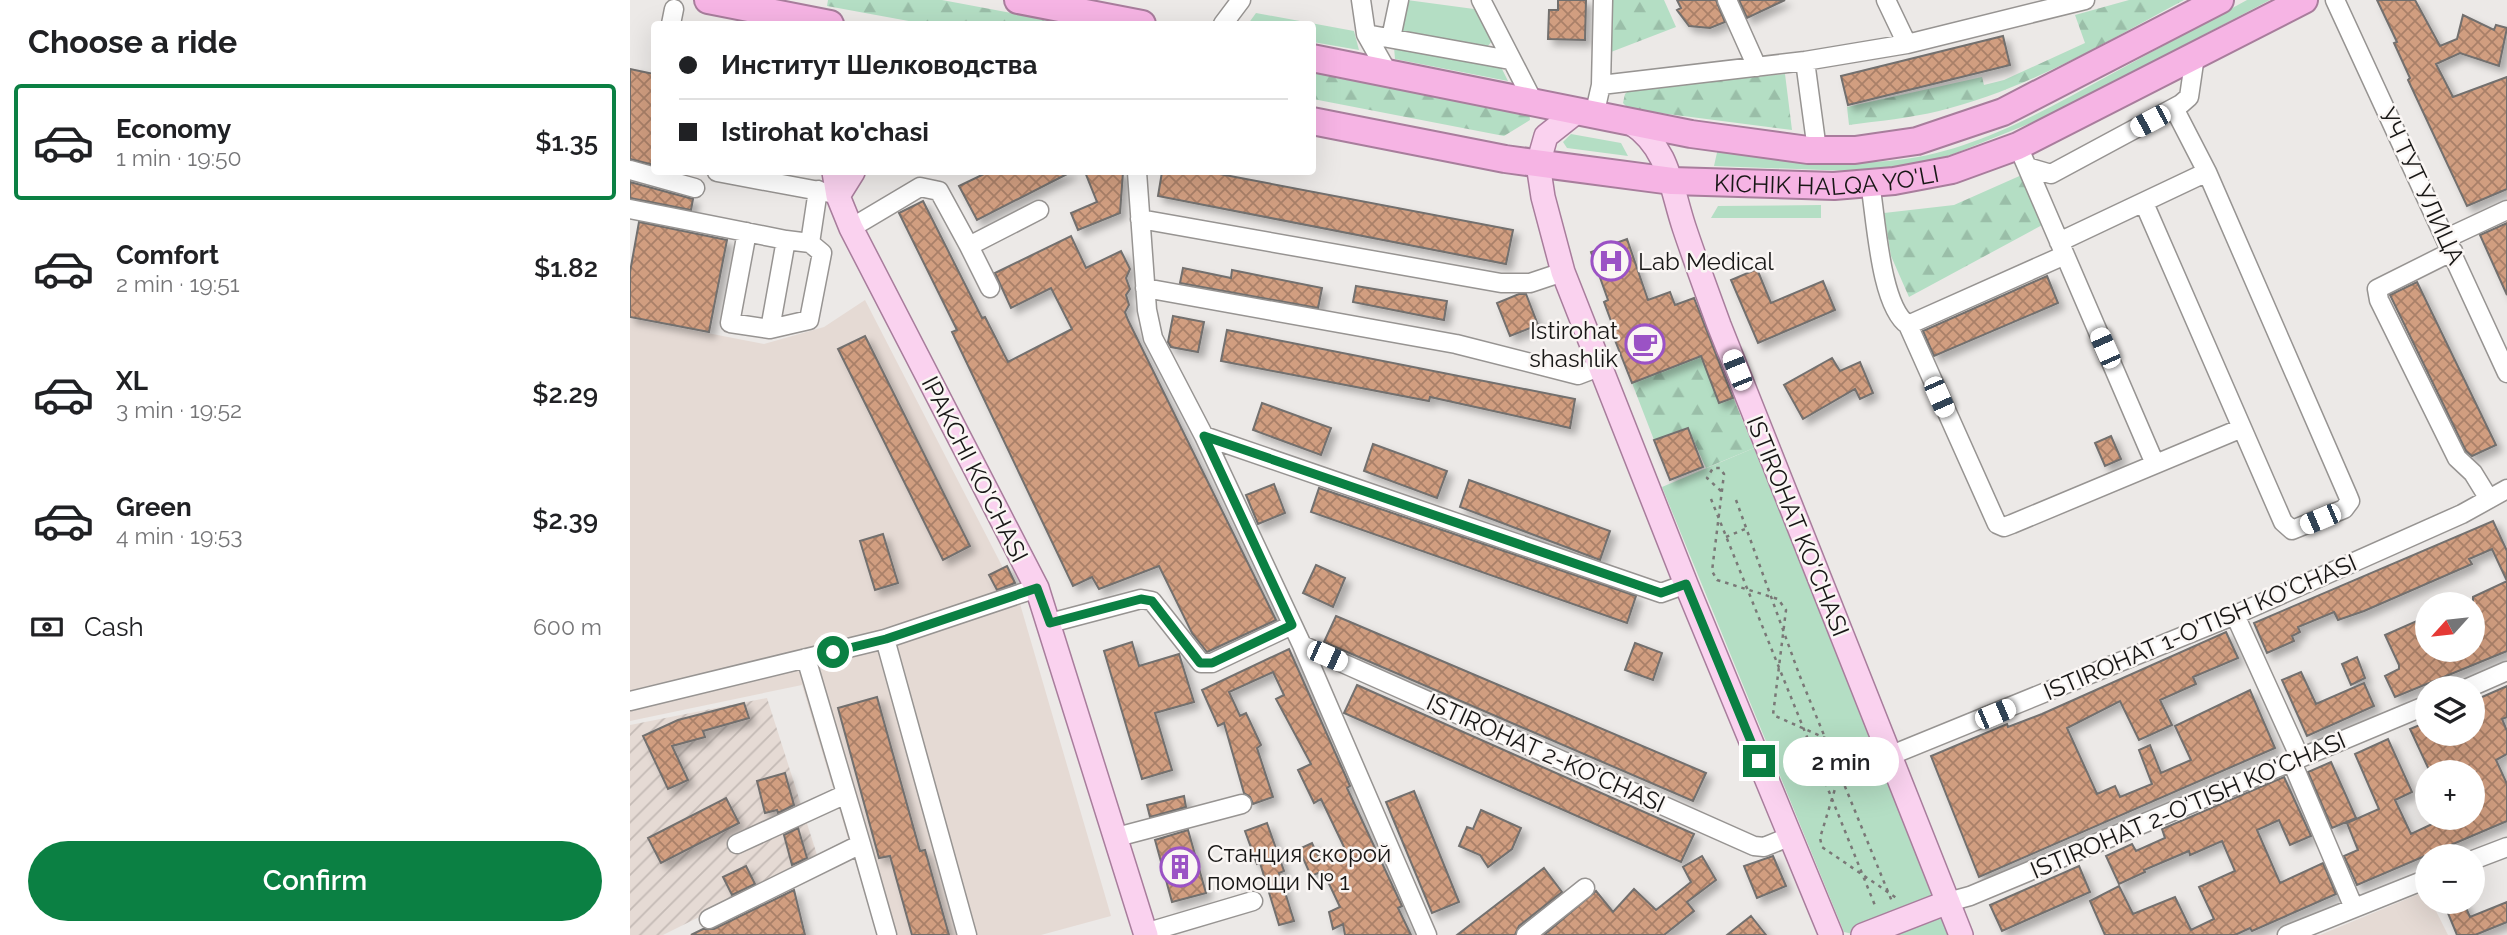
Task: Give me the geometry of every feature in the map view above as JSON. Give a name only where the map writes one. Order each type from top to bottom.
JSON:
[{"type":"highway","points":[[708,0],[819,21]]},
{"type":"highway","points":[[1018,0],[1126,21]]},
{"type":"highway","name":"KICHIK HALQA YO'LI","points":[[1316,59],[1631,123],[1817,150],[1894,146],[1960,128],[2072,79],[2220,0]]},
{"type":"highway","name":"KICHIK HALQA YO'LI","points":[[1316,122],[1538,164],[1672,181],[1834,186],[1870,183],[2022,157],[2196,57],[2304,0]]},
{"type":"main road","points":[[1585,115],[1546,136],[1538,164],[1543,197],[1563,272],[1686,584],[1830,935]]},
{"type":"main road","name":"ISTIROHAT KO'CHASI","points":[[1631,123],[1659,151],[1672,181],[1683,225],[1719,325],[1961,935]]},
{"type":"main road","name":"IPAKCHI KO'CHASI","points":[[833,175],[828,193],[850,228],[1030,590],[1050,623],[1145,934]]},
{"type":"main road","points":[[828,193],[849,175]]},
{"type":"main road","points":[[1891,924],[1948,902]]},
{"type":"street","points":[[1225,21],[1241,0]]},
{"type":"street","points":[[1361,0],[1366,34],[1388,73]]},
{"type":"street","points":[[1391,38],[1399,0]]},
{"type":"street","points":[[1481,0],[1533,101]]},
{"type":"street","points":[[1585,115],[1601,85],[1603,0]]},
{"type":"street","points":[[1727,0],[1757,67]]},
{"type":"street","points":[[1886,0],[1907,44]]},
{"type":"street","points":[[1601,85],[1805,61],[1907,44],[2052,4],[2085,0]]},
{"type":"street","name":"УЧ ТУТ УЛИЦА","points":[[2335,0],[2507,373]]},
{"type":"street","points":[[1366,34],[1510,60]]},
{"type":"street","points":[[2022,157],[2051,174],[2174,108],[2189,97],[2196,57]]},
{"type":"street","points":[[1805,61],[1817,150]]},
{"type":"street","points":[[2144,203],[2287,528],[2297,529],[2348,506],[2348,496],[2207,172],[2174,108]]},
{"type":"street","points":[[2022,157],[2155,464]]},
{"type":"street","points":[[630,170],[695,188]]},
{"type":"street","points":[[1908,325],[2062,249],[2144,203],[2207,172]]},
{"type":"street","points":[[733,175],[828,193],[810,243]]},
{"type":"street","points":[[1137,175],[1145,288],[1153,338],[1204,436],[1302,645],[1427,935]]},
{"type":"street","points":[[1870,183],[1889,296],[1901,320],[1908,325],[1997,524],[2004,527],[2012,524],[2242,428]]},
{"type":"street","points":[[850,228],[920,187],[939,191],[990,288]]},
{"type":"street","points":[[630,209],[810,243],[822,253],[809,320],[770,330],[730,323],[747,232]]},
{"type":"street","points":[[969,246],[1039,210]]},
{"type":"street","points":[[2489,499],[2473,473],[2457,458],[2379,300],[2377,289],[2507,210]]},
{"type":"street","points":[[1140,219],[1501,284],[1530,283],[1563,272]]},
{"type":"street","points":[[770,330],[786,240]]},
{"type":"street","points":[[1145,288],[1456,344],[1578,375],[1599,367]]},
{"type":"street","points":[[1204,436],[1661,593],[1686,584]]},
{"type":"street","name":"ISTIROHAT 1-O'TISH KO'CHASI","points":[[1889,756],[2235,615],[2507,489]]},
{"type":"street","points":[[630,701],[886,639],[1030,590]]},
{"type":"street","points":[[1050,623],[1141,599],[1152,601],[1200,663],[1212,663],[1292,625]]},
{"type":"street","points":[[2235,615],[2354,908]]},
{"type":"street","points":[[886,639],[967,935]]},
{"type":"street","name":"ISTIROHAT 2-KO'CHASI","points":[[1302,645],[1754,846],[1764,847],[1791,836]]},
{"type":"street","points":[[806,658],[887,935]]},
{"type":"street","points":[[2485,681],[2507,671]]},
{"type":"street","name":"ISTIROHAT 2-O'TISH KO'CHASI","points":[[1948,902],[1970,897],[2415,710]]},
{"type":"street","points":[[737,845],[846,794]]},
{"type":"street","points":[[1117,837],[1242,804]]},
{"type":"street","points":[[709,919],[861,844]]},
{"type":"street","points":[[2485,855],[2507,847]]},
{"type":"street","points":[[2287,935],[2415,883]]},
{"type":"street","points":[[1526,935],[1585,888]]},
{"type":"street","points":[[1145,934],[1252,901]]},
{"type":"path","points":[[1721,491],[1707,478],[1713,468],[1723,472],[1721,491],[1712,572],[1717,580],[1772,597],[1783,603],[1786,610],[1773,715],[1844,748],[1846,756],[1821,843],[1826,852],[1889,893]]},
{"type":"path","points":[[1711,499],[1831,802],[1862,875],[1891,924]]},
{"type":"path","points":[[1736,499],[1825,739],[1889,893],[1891,924]]},
{"type":"path","points":[[1726,537],[1745,529]]},
{"type":"path","points":[[1889,893],[1891,924]]},
{"type":"shaded area","points":[[865,300],[1018,597],[1111,916],[1041,935],[877,935],[802,685],[630,721],[630,318],[764,344],[824,327]]},
{"type":"shaded area","points":[[767,698],[818,858],[663,935],[630,935],[630,725]]},
{"type":"shaded area","points":[[2415,896],[2415,914],[2438,914],[2448,935],[2320,935]]},
{"type":"green space","points":[[828,0],[942,0],[1054,21],[909,21],[827,6]]},
{"type":"green space","points":[[1407,0],[1474,9],[1492,41],[1487,47],[1402,32],[1399,29]]},
{"type":"green space","points":[[1611,0],[1664,0],[1676,27],[1611,52]]},
{"type":"green space","points":[[2129,0],[2184,0],[2095,48],[2003,91],[1928,113],[1849,125],[1847,107],[1982,77],[1984,85],[2004,80],[2085,43],[2075,15]]},
{"type":"green space","points":[[2247,0],[2270,0],[2053,114],[1951,155],[1913,165],[1849,171],[1714,166],[1718,148],[1845,162],[1888,161],[1946,151],[1974,142],[2028,118]]},
{"type":"green space","points":[[1256,13],[1300,21],[1250,21]]},
{"type":"green space","points":[[1316,24],[1354,31],[1359,50],[1316,43]]},
{"type":"green space","points":[[1394,47],[1501,67],[1508,81],[1395,59]]},
{"type":"green space","points":[[1316,72],[1529,110],[1530,120],[1504,136],[1316,100]]},
{"type":"green space","points":[[1785,74],[1792,130],[1629,109],[1623,103],[1625,94],[1630,89]]},
{"type":"green space","points":[[1571,134],[1621,143],[1628,156],[1567,148],[1563,142]]},
{"type":"green space","points":[[2024,174],[2046,223],[1909,297],[1891,256],[1884,213],[1954,205]]},
{"type":"green space","points":[[1821,205],[1821,218],[1711,218],[1718,206]]},
{"type":"green space","points":[[1701,356],[1720,403],[1733,397],[1754,448],[1706,468],[1688,428],[1654,440],[1632,383]]},
{"type":"green space","points":[[1754,448],[1934,898],[1853,934],[1844,932],[1662,487]]},
{"type":"green space","points":[[1940,916],[1949,935],[1886,935]]},
{"type":"building","points":[[1558,0],[1586,0],[1585,40],[1548,39],[1549,10],[1558,10]]},
{"type":"building","points":[[1677,0],[1716,0],[1725,22],[1710,28],[1689,26],[1677,10],[1681,8]]},
{"type":"building","points":[[1739,0],[1785,0],[1747,18]]},
{"type":"building","points":[[2377,0],[2415,0],[2440,46],[2457,39],[2463,15],[2494,30],[2496,25],[2507,28],[2499,66],[2460,53],[2436,64],[2453,97],[2507,77],[2507,189],[2467,206],[2408,80],[2410,78],[2394,43],[2397,42]]},
{"type":"building","points":[[2003,36],[2010,65],[1848,105],[1841,76]]},
{"type":"building","points":[[630,69],[651,73],[651,164],[630,159]]},
{"type":"building","points":[[982,175],[1065,175],[977,220],[959,186]]},
{"type":"building","points":[[1086,175],[1123,175],[1120,213],[1078,230],[1071,213],[1097,202]]},
{"type":"building","points":[[1162,175],[1225,175],[1513,230],[1506,264],[1158,196]]},
{"type":"building","points":[[630,182],[693,199],[691,210],[630,198]]},
{"type":"building","points":[[923,201],[982,318],[985,317],[1008,362],[1072,329],[1051,288],[1011,308],[995,273],[1071,236],[1086,268],[1121,251],[1130,269],[1126,278],[1130,289],[1126,295],[1129,305],[1125,312],[1128,320],[1276,620],[1207,652],[1192,633],[1159,566],[1099,589],[1092,577],[1073,586],[952,332],[957,330],[899,213]]},
{"type":"building","points":[[639,222],[727,240],[709,332],[630,317],[630,272]]},
{"type":"building","points":[[2507,223],[2507,295],[2480,235]]},
{"type":"building","points":[[1627,239],[1648,300],[1670,292],[1675,305],[1694,298],[1733,398],[1719,403],[1701,356],[1632,383],[1611,330],[1614,329],[1604,302],[1608,300],[1591,252]]},
{"type":"building","points":[[1183,268],[1231,278],[1232,270],[1322,288],[1318,308],[1180,283]]},
{"type":"building","points":[[1757,269],[1771,303],[1823,281],[1835,310],[1758,343],[1731,280]]},
{"type":"building","points":[[2047,276],[2058,303],[1934,356],[1923,331]]},
{"type":"building","points":[[2417,282],[2496,445],[2472,456],[2466,451],[2390,295]]},
{"type":"building","points":[[1356,286],[1447,301],[1444,320],[1353,302]]},
{"type":"building","points":[[1526,294],[1538,325],[1510,336],[1497,303]]},
{"type":"building","points":[[1173,316],[1204,322],[1198,352],[1171,347],[1168,342]]},
{"type":"building","points":[[1227,330],[1575,399],[1570,428],[1430,397],[1429,401],[1221,361]]},
{"type":"building","points":[[865,336],[970,546],[943,560],[838,349]]},
{"type":"building","points":[[1832,358],[1840,371],[1860,362],[1873,393],[1860,399],[1855,389],[1803,419],[1784,385]]},
{"type":"building","points":[[1262,403],[1331,428],[1321,455],[1253,430]]},
{"type":"building","points":[[1688,428],[1703,467],[1670,480],[1654,440]]},
{"type":"building","points":[[2111,436],[2121,459],[2105,466],[2095,443]]},
{"type":"building","points":[[1373,444],[1447,471],[1437,498],[1364,471]]},
{"type":"building","points":[[1469,480],[1610,531],[1600,560],[1460,507]]},
{"type":"building","points":[[1274,484],[1285,513],[1258,524],[1246,495]]},
{"type":"building","points":[[1319,488],[1636,596],[1627,623],[1311,512]]},
{"type":"building","points":[[2493,521],[2507,551],[2507,581],[2492,549],[2469,559],[2472,564],[2364,611],[2338,620],[2334,612],[2298,627],[2300,632],[2292,636],[2294,641],[2267,653],[2254,623]]},
{"type":"building","points":[[883,534],[898,583],[875,590],[860,541]]},
{"type":"building","points":[[1316,565],[1345,578],[1333,607],[1303,593]]},
{"type":"building","points":[[1007,566],[1015,583],[997,590],[989,575]]},
{"type":"building","points":[[2507,581],[2507,651],[2485,660],[2485,592]]},
{"type":"building","points":[[1336,616],[1706,773],[1693,801],[1324,642]]},
{"type":"building","points":[[2415,622],[2415,662],[2480,662],[2446,676],[2415,676],[2415,689],[2395,697],[2385,676],[2399,669],[2399,665],[2385,635]]},
{"type":"building","points":[[2226,632],[2238,658],[2193,677],[2196,684],[2160,700],[2172,725],[2139,740],[2120,701],[2067,728],[2097,794],[2115,786],[2120,797],[2152,784],[2139,750],[2150,745],[2161,773],[2191,760],[2175,726],[2250,690],[2275,748],[1979,877],[1931,756],[2007,724],[2008,727],[2042,714]]},
{"type":"building","points":[[1132,642],[1139,666],[1179,654],[1194,702],[1155,713],[1172,770],[1142,779],[1104,651]]},
{"type":"building","points":[[1635,643],[1662,653],[1653,680],[1625,670]]},
{"type":"building","points":[[1289,649],[1350,786],[1347,788],[1402,906],[1398,908],[1411,935],[1345,935],[1343,924],[1333,929],[1329,912],[1340,907],[1323,871],[1311,876],[1299,849],[1312,843],[1320,860],[1345,849],[1321,799],[1314,803],[1298,770],[1311,764],[1276,699],[1284,695],[1273,672],[1229,692],[1240,716],[1246,713],[1261,745],[1257,748],[1273,797],[1253,804],[1250,797],[1244,793],[1224,723],[1218,726],[1202,690]]},
{"type":"building","points":[[2357,657],[2365,678],[2351,685],[2342,664]]},
{"type":"building","points":[[2301,672],[2316,704],[2364,683],[2374,706],[2307,736],[2282,680]]},
{"type":"building","points":[[1357,685],[1694,834],[1681,862],[1344,713]]},
{"type":"building","points":[[2507,686],[2507,717],[2502,719],[2507,731],[2507,754],[2496,760],[2507,784],[2507,821],[2453,844],[2415,844],[2415,860],[2357,885],[2344,856],[2358,850],[2347,823],[2379,809],[2355,754],[2388,739],[2412,792],[2395,800],[2411,834],[2419,830],[2485,830],[2485,760],[2424,760],[2418,746],[2485,746],[2485,696]]},
{"type":"building","points":[[877,697],[920,851],[925,850],[949,935],[912,935],[890,856],[879,858],[838,708]]},
{"type":"building","points":[[744,703],[749,718],[703,731],[705,737],[672,746],[688,780],[668,789],[643,736],[678,720]]},
{"type":"building","points":[[2415,727],[2415,740],[2410,729]]},
{"type":"building","points":[[2331,762],[2356,818],[2332,828],[2308,772]]},
{"type":"building","points":[[785,773],[794,805],[778,813],[777,810],[765,813],[757,781]]},
{"type":"building","points":[[2284,777],[2311,836],[2290,845],[2279,820],[2257,830],[2280,883],[2323,863],[2336,894],[2252,931],[2250,928],[2235,935],[2105,935],[2090,901],[2119,886],[2133,914],[2175,897],[2191,930],[2214,919],[2199,887],[2235,871],[2222,841],[2190,855],[2189,851],[2119,884],[2106,856],[2132,844],[2136,851],[2165,838],[2162,829]]},
{"type":"building","points":[[1414,791],[1459,902],[1432,913],[1386,802]]},
{"type":"building","points":[[1184,796],[1186,807],[1150,817],[1147,805]]},
{"type":"building","points":[[726,798],[739,823],[661,863],[648,838]]},
{"type":"building","points":[[1481,810],[1521,828],[1512,849],[1488,867],[1480,855],[1459,846],[1467,827],[1473,829]]},
{"type":"building","points":[[1267,823],[1284,871],[1279,873],[1294,921],[1279,925],[1260,863],[1257,864],[1245,831]]},
{"type":"building","points":[[798,828],[807,858],[792,865],[784,835]]},
{"type":"building","name":"Станция скорой помощи № 1","points":[[1188,830],[1206,893],[1172,902],[1155,840]]},
{"type":"building","points":[[1702,856],[1716,880],[1687,902],[1694,911],[1664,935],[1544,935],[1596,891],[1613,912],[1634,889],[1656,910],[1691,882],[1683,867]]},
{"type":"building","points":[[1773,856],[1786,886],[1757,898],[1744,866]]},
{"type":"building","points":[[746,866],[755,884],[732,895],[723,877]]},
{"type":"building","points":[[2079,866],[2090,892],[2002,931],[1990,905]]},
{"type":"building","points":[[1544,868],[1562,892],[1519,926],[1515,935],[1457,935]]},
{"type":"building","points":[[794,890],[805,935],[691,935],[703,929],[714,929]]},
{"type":"building","points":[[2507,902],[2507,922],[2475,935],[2457,935],[2448,914],[2469,914],[2470,917],[2485,914],[2485,911]]},
{"type":"building","points":[[1751,916],[1766,935],[1727,935]]},
{"type":"place","name":"Lab Medical","points":[[1611,261]]},
{"type":"place","name":"Istirohat shashlik","points":[[1645,344]]},
{"type":"place","name":"Станция скорой помощи № 1","points":[[1180,867]]},
{"type":"route","points":[[833,652],[886,639],[1037,588],[1050,623],[1141,599],[1152,601],[1200,663],[1212,663],[1292,625],[1204,436],[1661,593],[1686,584],[1759,761]]}]
